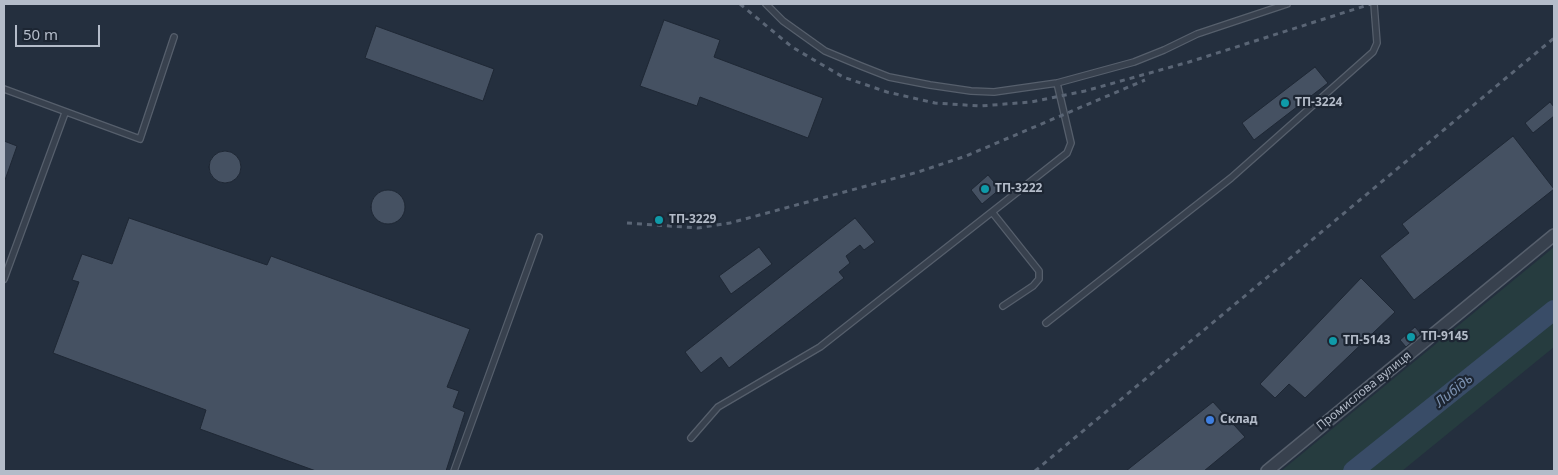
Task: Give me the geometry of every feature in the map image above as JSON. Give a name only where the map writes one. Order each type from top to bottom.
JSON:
[{"type":"street","name":"Промислова вулиця","points":[[1267,471],[1554,235]]},
{"type":"lane","points":[[766,4],[784,21],[825,51],[889,77],[971,92],[994,92],[1056,83],[1134,62],[1197,34],[1287,4]]},
{"type":"lane","points":[[1046,323],[1231,178],[1298,115],[1373,52],[1377,43],[1374,4]]},
{"type":"lane","points":[[4,89],[140,139],[174,37]]},
{"type":"lane","points":[[691,438],[718,407],[814,351],[1067,153],[1070,143],[1056,83]]},
{"type":"lane","points":[[4,279],[65,113]]},
{"type":"lane","points":[[992,212],[1039,271],[1038,279],[1033,286],[1003,306]]},
{"type":"lane","points":[[454,471],[539,237]]},
{"type":"green space","points":[[1554,247],[1554,347],[1402,471],[1281,471]]},
{"type":"building","points":[[664,20],[720,40],[714,57],[823,98],[808,138],[700,97],[697,106],[640,86]]},
{"type":"building","points":[[376,26],[494,69],[483,101],[365,58]]},
{"type":"building","name":"ТП-3224","points":[[1315,67],[1328,83],[1254,140],[1242,123]]},
{"type":"building","points":[[1550,102],[1554,107],[1554,116],[1533,133],[1525,123]]},
{"type":"building","points":[[1513,136],[1554,189],[1414,300],[1380,256],[1409,233],[1402,224]]},
{"type":"building","points":[[4,141],[17,146],[5,180],[4,180]]},
{"type":"building","points":[[225,151],[231,152],[236,156],[240,161],[240,173],[236,178],[231,182],[225,183],[219,182],[214,178],[210,173],[209,167],[210,161],[214,156],[219,152]]},
{"type":"building","name":"ТП-3222","points":[[988,175],[1000,189],[982,204],[971,190]]},
{"type":"building","points":[[388,190],[400,195],[405,207],[400,219],[388,224],[376,219],[371,207],[376,195]]},
{"type":"building","points":[[129,218],[267,265],[271,256],[470,329],[447,387],[459,391],[453,407],[465,412],[446,471],[316,471],[200,429],[206,410],[53,353],[79,282],[72,280],[82,254],[112,264]]},
{"type":"building","points":[[855,218],[875,242],[864,250],[860,245],[846,256],[850,263],[839,272],[844,278],[729,368],[721,357],[701,373],[685,352]]},
{"type":"building","points":[[759,247],[772,264],[731,294],[719,276]]},
{"type":"building","name":"ТП-5143","points":[[1361,278],[1395,312],[1305,398],[1289,384],[1275,398],[1260,384]]},
{"type":"building","name":"ТП-9145","points":[[1415,327],[1421,334],[1406,347],[1400,340]]},
{"type":"building","name":"Склад","points":[[1213,402],[1245,437],[1204,471],[1126,471]]},
{"type":"waterway","name":"Либідь","points":[[1353,471],[1554,310]]},
{"type":"railway","points":[[740,4],[792,47],[843,77],[887,92],[935,103],[980,106],[1031,102],[1085,91],[1189,62],[1371,4]]},
{"type":"railway","points":[[1035,471],[1554,38]]},
{"type":"railway","points":[[627,223],[698,228],[730,223],[918,172],[966,156],[1145,80]]},
{"type":"place","name":"ТП-3224","points":[[1285,103]]},
{"type":"place","name":"ТП-3222","points":[[985,189]]},
{"type":"place","name":"ТП-3229","points":[[659,220]]},
{"type":"place","name":"ТП-9145","points":[[1411,337]]},
{"type":"place","name":"ТП-5143","points":[[1333,341]]},
{"type":"place","name":"Склад","points":[[1210,420]]}]
